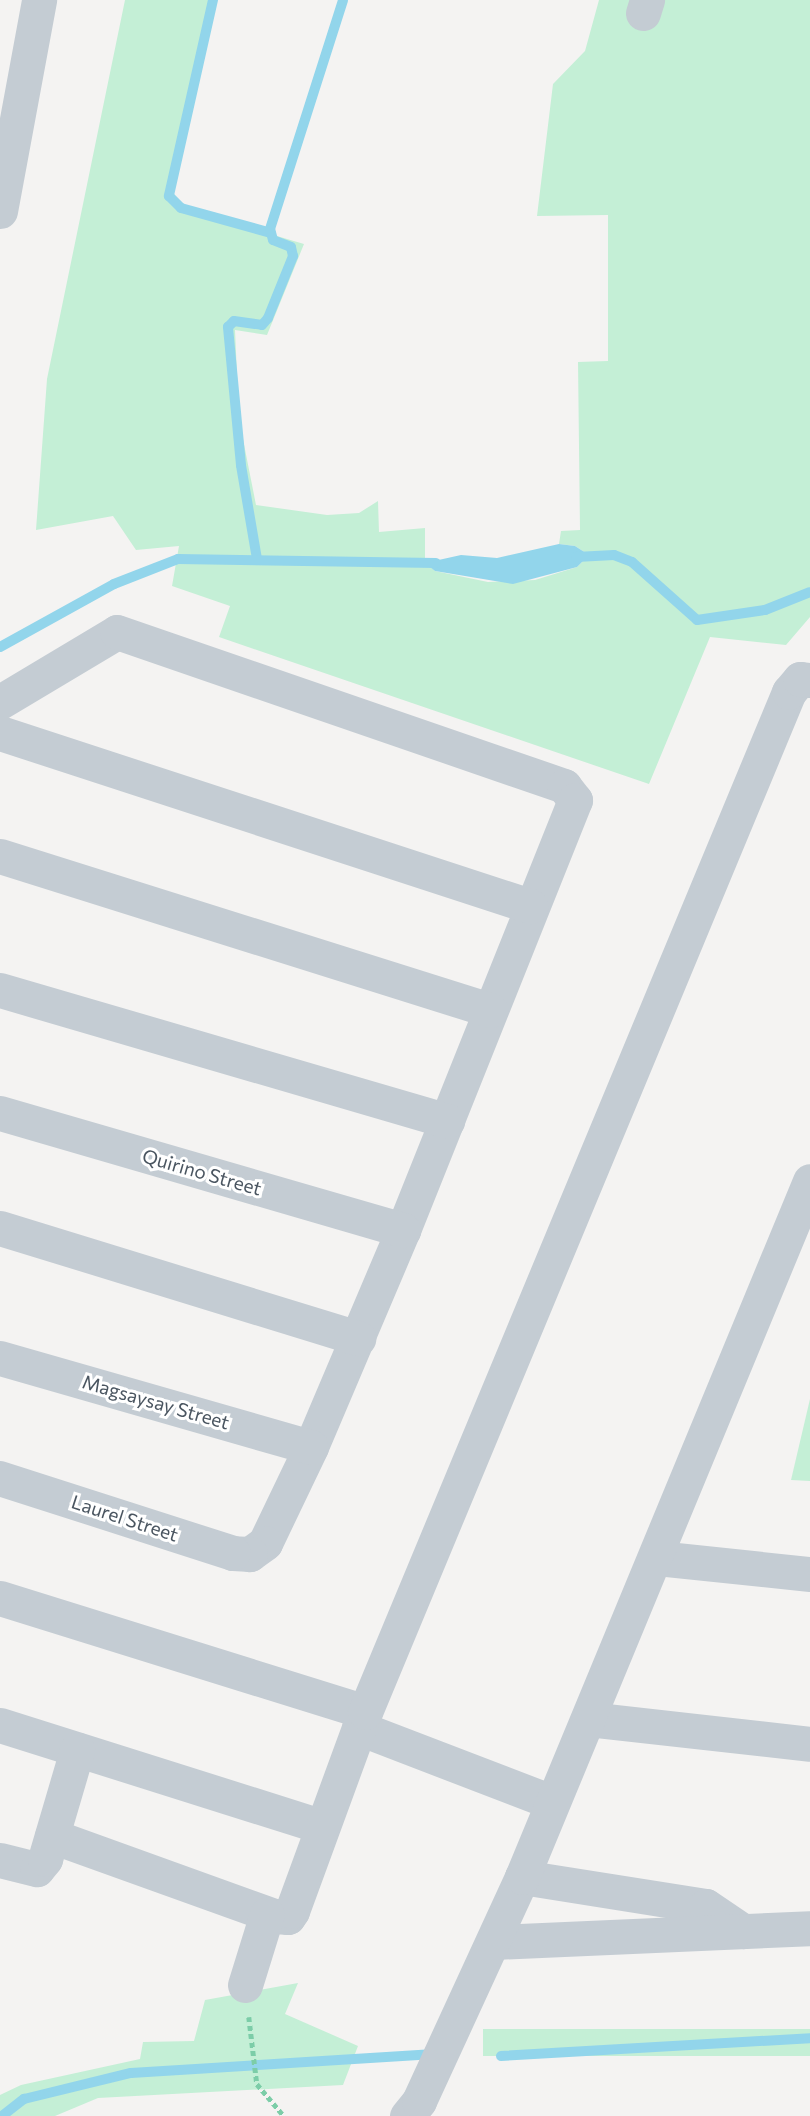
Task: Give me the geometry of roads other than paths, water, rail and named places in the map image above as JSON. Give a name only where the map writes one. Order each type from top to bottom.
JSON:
[{"type":"street","points":[[0,211],[38,0]]},
{"type":"street","points":[[0,702],[117,632],[564,786],[575,800],[530,906],[403,1230],[311,1447]]},
{"type":"street","points":[[52,1836],[267,1914],[288,1917],[292,1911],[362,1720],[789,692],[800,679],[810,680]]},
{"type":"street","points":[[0,733],[530,906]]},
{"type":"street","points":[[0,856],[489,1010]]},
{"type":"street","points":[[0,990],[447,1121]]},
{"type":"street","name":"Quirino Street","points":[[0,1113],[403,1230]]},
{"type":"street","points":[[407,2116],[419,2101],[494,1942],[657,1558],[810,1181]]},
{"type":"street","points":[[0,1227],[358,1338]]},
{"type":"street","name":"Magsaysay Street","points":[[0,1358],[311,1447]]},
{"type":"street","name":"Laurel Street","points":[[0,1478],[233,1553],[250,1554],[265,1543],[311,1447]]},
{"type":"street","points":[[657,1558],[810,1574]]},
{"type":"street","points":[[0,1598],[362,1720],[552,1802]]},
{"type":"street","points":[[588,1719],[810,1744]]},
{"type":"street","points":[[0,1725],[321,1826]]},
{"type":"street","points":[[0,1860],[37,1869],[52,1836],[78,1751]]},
{"type":"street","points":[[522,1877],[706,1906],[743,1931]]},
{"type":"street","points":[[245,1984],[267,1914]]},
{"type":"street","points":[[494,1942],[810,1928]]},
{"type":"water","points":[[559,544],[575,546],[589,555],[577,567],[513,584],[435,571],[425,563],[461,555],[497,558]]},
{"type":"waterway","points":[[213,0],[169,196],[181,208],[271,233]]},
{"type":"waterway","points":[[257,559],[241,465],[228,327],[234,321],[262,325],[268,318],[293,256],[291,247],[273,240],[270,229],[343,0]]},
{"type":"waterway","points":[[576,557],[614,555],[632,562],[697,620],[765,610],[810,592]]},
{"type":"waterway","points":[[0,647],[114,584],[178,559],[436,563]]},
{"type":"waterway","points":[[501,2056],[810,2038]]},
{"type":"waterway","points":[[2,2116],[24,2099],[131,2073],[430,2054]]}]
